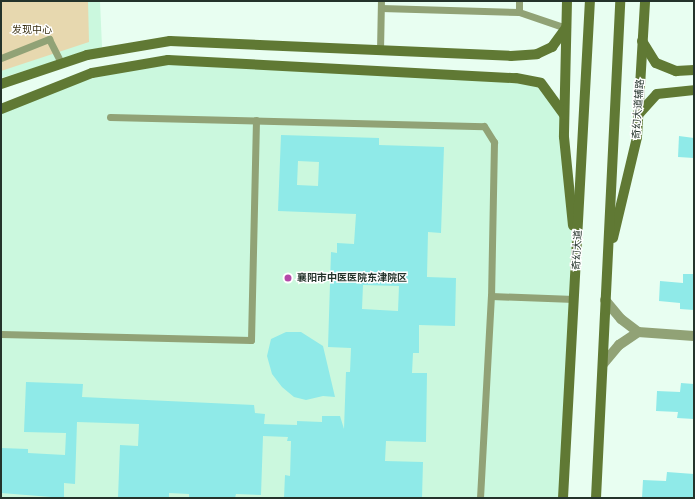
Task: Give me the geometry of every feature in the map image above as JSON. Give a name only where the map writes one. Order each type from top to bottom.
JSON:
[{"type":"street","points":[[567,1],[564,137],[576,256]]},
{"type":"street","name":"奇幻大道","points":[[563,498],[590,1]]},
{"type":"street","points":[[596,498],[620,1]]},
{"type":"street","name":"奇幻大道辅路","points":[[608,263],[637,137],[645,1]]},
{"type":"street","points":[[1,84],[87,55],[170,41],[511,56],[537,54],[552,47],[566,28]]},
{"type":"street","points":[[642,41],[656,63],[676,71],[694,70]]},
{"type":"street","points":[[1,109],[92,74],[168,60],[516,78],[541,83],[564,115]]},
{"type":"street","points":[[638,116],[658,94],[694,90]]},
{"type":"street","points":[[605,300],[621,319],[638,332],[694,336]]},
{"type":"street","points":[[603,364],[619,345],[638,332]]},
{"type":"lane","points":[[519,1],[519,12]]},
{"type":"lane","points":[[380,51],[381,4],[519,12],[566,28]]},
{"type":"lane","points":[[1,58],[49,39],[61,63]]},
{"type":"lane","points":[[110,117],[484,126],[494,142],[491,296],[480,498]]},
{"type":"lane","points":[[1,334],[251,340],[256,120]]},
{"type":"lane","points":[[491,296],[574,299]]},
{"type":"shaded area","name":"发现中心","points":[[1,1],[100,1],[102,47],[1,78]]},
{"type":"shaded area","name":"襄阳市中医医院东津院区","points":[[168,60],[541,83],[564,115],[576,256],[563,498],[1,498],[1,109],[92,73]]},
{"type":"green space","name":"发现中心","points":[[1,1],[88,1],[89,42],[1,71]]},
{"type":"building","points":[[281,135],[379,138],[379,145],[444,147],[441,233],[428,232],[427,277],[456,278],[455,326],[419,325],[419,353],[413,353],[412,373],[427,373],[426,442],[386,441],[385,461],[423,462],[422,498],[284,498],[285,475],[290,476],[291,441],[287,441],[288,437],[263,436],[261,495],[236,494],[235,498],[189,498],[189,494],[169,493],[169,498],[118,498],[120,445],[138,446],[139,424],[77,422],[75,484],[64,483],[64,498],[1,493],[1,448],[28,449],[28,453],[65,455],[66,433],[24,432],[26,382],[83,384],[82,397],[254,405],[255,413],[265,414],[264,424],[297,425],[297,421],[322,422],[322,416],[340,416],[344,429],[346,372],[350,372],[351,348],[328,347],[331,252],[337,253],[337,243],[354,244],[356,214],[278,211]],"holes":[[[298,161],[319,162],[318,186],[297,185]],[[363,285],[399,286],[398,311],[362,309]]]},
{"type":"building","points":[[679,136],[694,138],[694,158],[678,157]]},
{"type":"building","points":[[683,274],[694,274],[694,310],[680,309],[680,303],[659,301],[660,281],[683,283]]},
{"type":"building","points":[[286,332],[301,332],[323,346],[335,397],[323,396],[306,400],[294,397],[282,387],[272,374],[267,356],[271,339]]},
{"type":"building","points":[[681,383],[694,384],[694,419],[677,418],[678,412],[656,411],[657,391],[680,392]]},
{"type":"building","points":[[667,472],[694,474],[694,498],[642,498],[643,480],[666,481]]},
{"type":"place","name":"襄阳市中医医院东津院区","points":[[288,278]]}]
